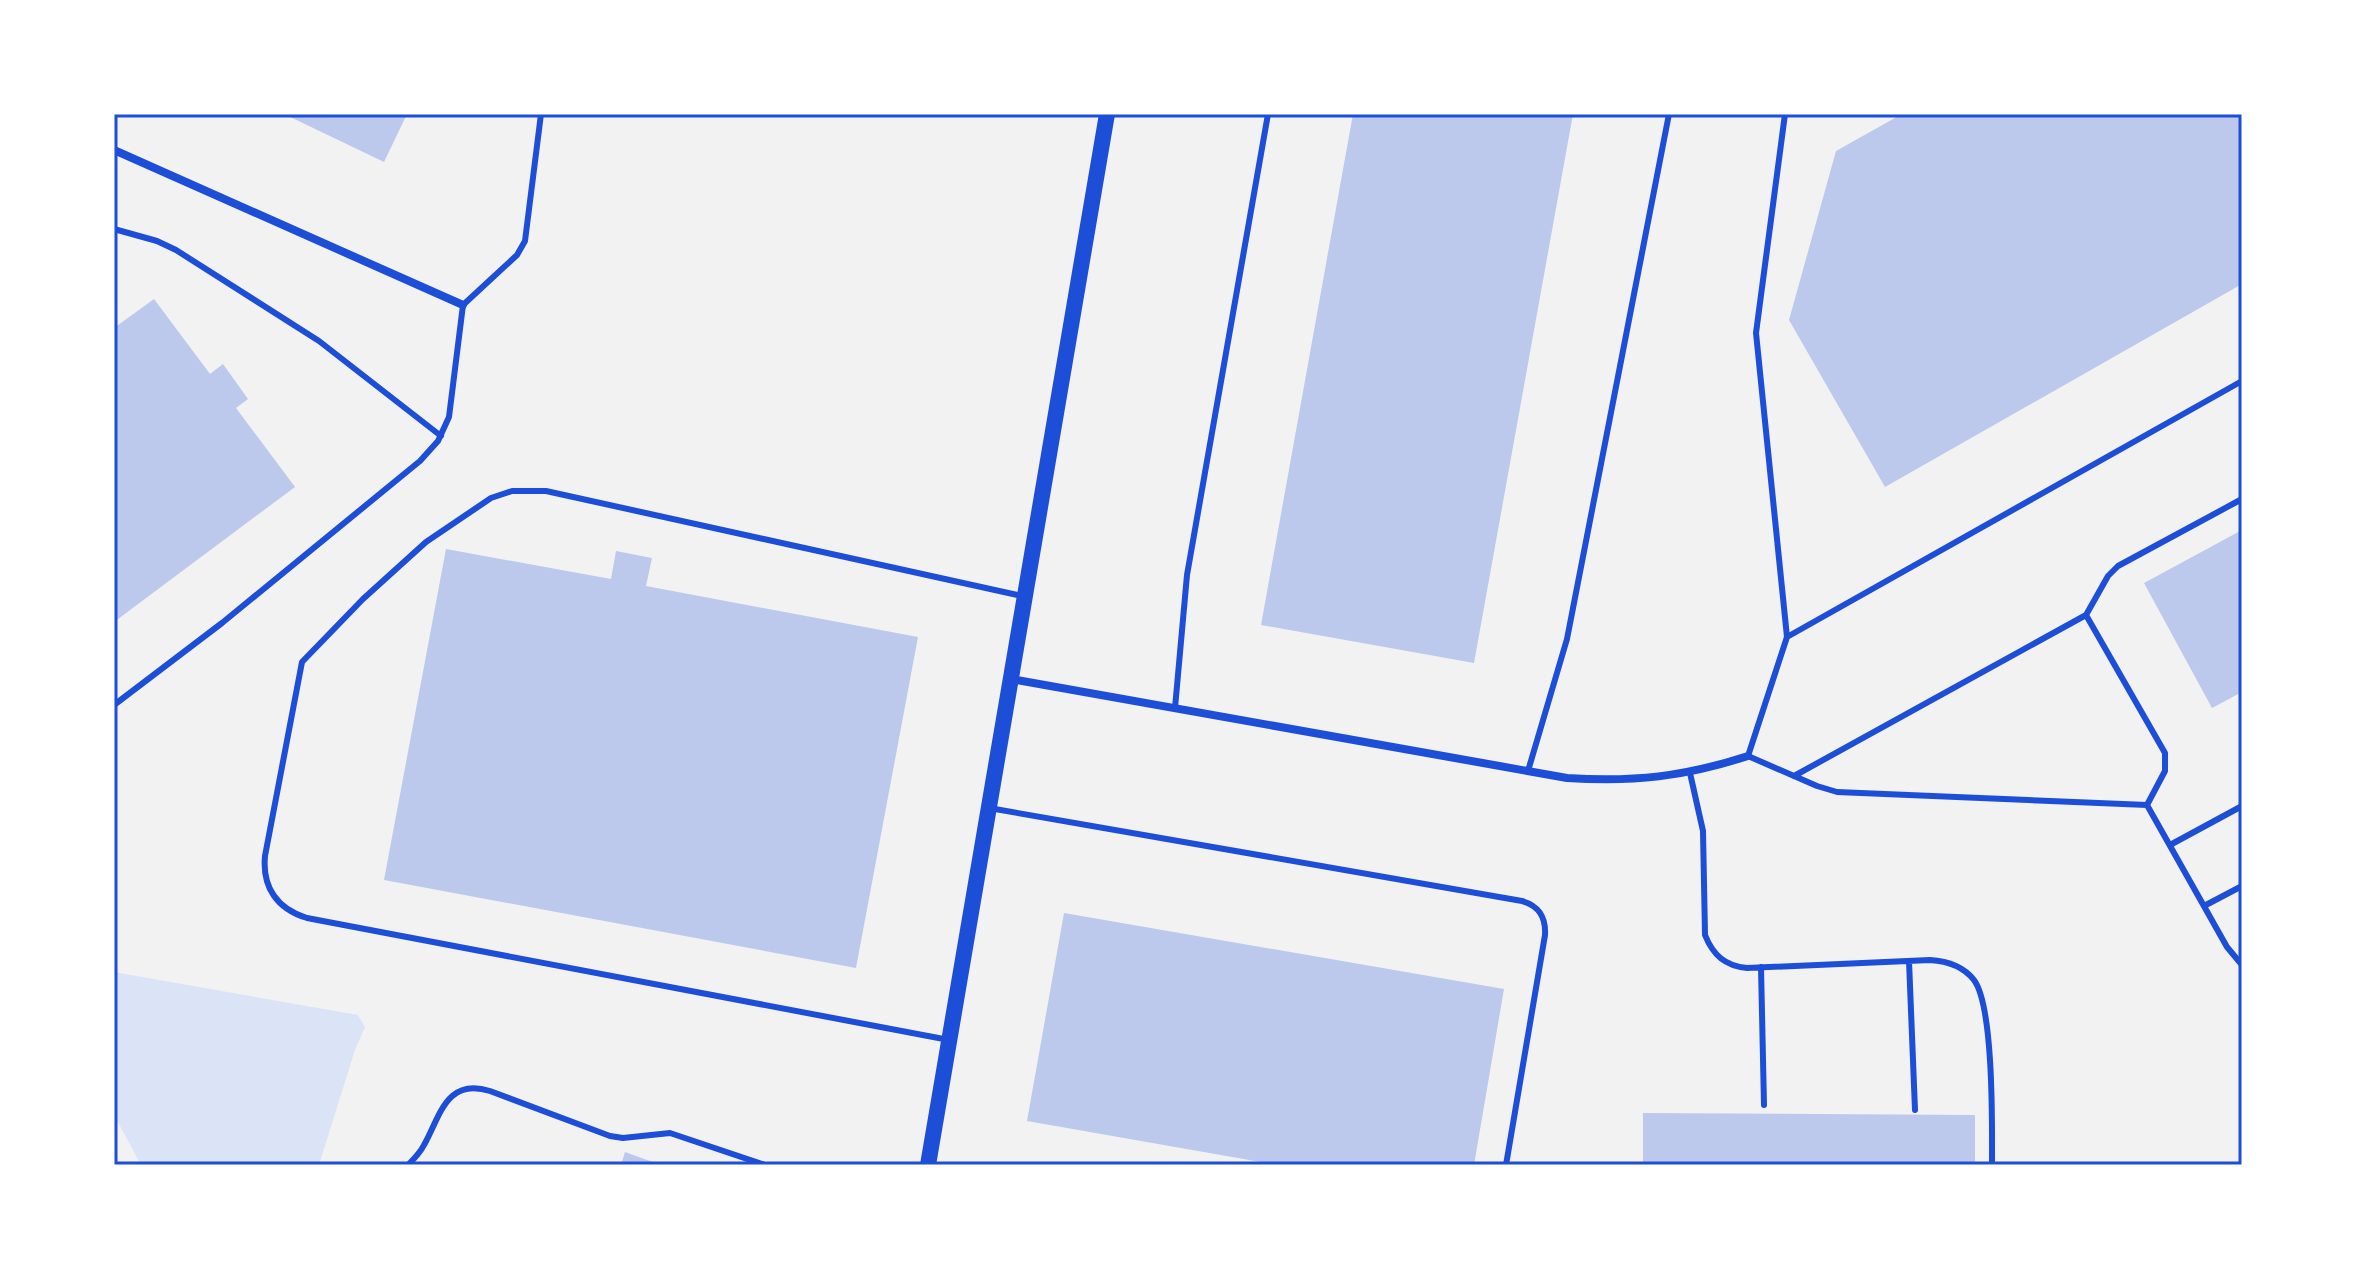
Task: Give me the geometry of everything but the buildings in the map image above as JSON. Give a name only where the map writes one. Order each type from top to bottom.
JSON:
[{"type":"main road","points":[[928,1165],[1107,114]]},
{"type":"street","points":[[114,150],[463,305]]},
{"type":"street","points":[[1011,679],[1567,778],[1605,780],[1690,773],[1748,756]]},
{"type":"lane","points":[[114,705],[222,623],[408,472],[441,436],[449,417],[463,305],[517,255],[525,241],[541,114]]},
{"type":"lane","points":[[1175,708],[1187,575],[1268,114]]},
{"type":"lane","points":[[1528,771],[1567,639],[1669,114]]},
{"type":"lane","points":[[1785,114],[1756,333],[1787,637],[1748,756],[1826,789],[1847,793],[2147,805]]},
{"type":"lane","points":[[114,229],[167,245],[189,258],[319,341],[441,436]]},
{"type":"lane","points":[[1787,637],[2242,381]]},
{"type":"lane","points":[[949,1040],[307,918],[287,910],[273,895],[265,877],[265,856],[302,662],[363,599],[426,542],[481,504],[502,494],[524,490],[546,491],[1025,597]]},
{"type":"lane","points":[[1793,776],[2086,615],[2108,576],[2118,566],[2242,499]]},
{"type":"lane","points":[[2086,615],[2165,753],[2165,771],[2147,805]]},
{"type":"lane","points":[[1690,773],[1703,831],[1705,928],[1708,943],[1717,956],[1731,965],[1761,967],[1930,960],[1950,963],[1968,974],[1980,990],[1985,1009],[1992,1165]]},
{"type":"lane","points":[[2147,805],[2227,947],[2242,965]]},
{"type":"lane","points":[[2170,845],[2242,806]]},
{"type":"lane","points":[[988,808],[1522,901],[1535,907],[1543,916],[1545,935],[1506,1165]]},
{"type":"lane","points":[[2204,906],[2242,886]]},
{"type":"lane","points":[[1909,961],[1915,1110]]},
{"type":"lane","points":[[1761,967],[1764,1105]]},
{"type":"lane","points":[[408,1165],[422,1149],[446,1101],[459,1092],[474,1088],[610,1136],[623,1138],[670,1133],[765,1165]]},
{"type":"shaded area","points":[[114,972],[358,1015],[365,1027],[319,1165],[141,1165],[114,1115]]}]
